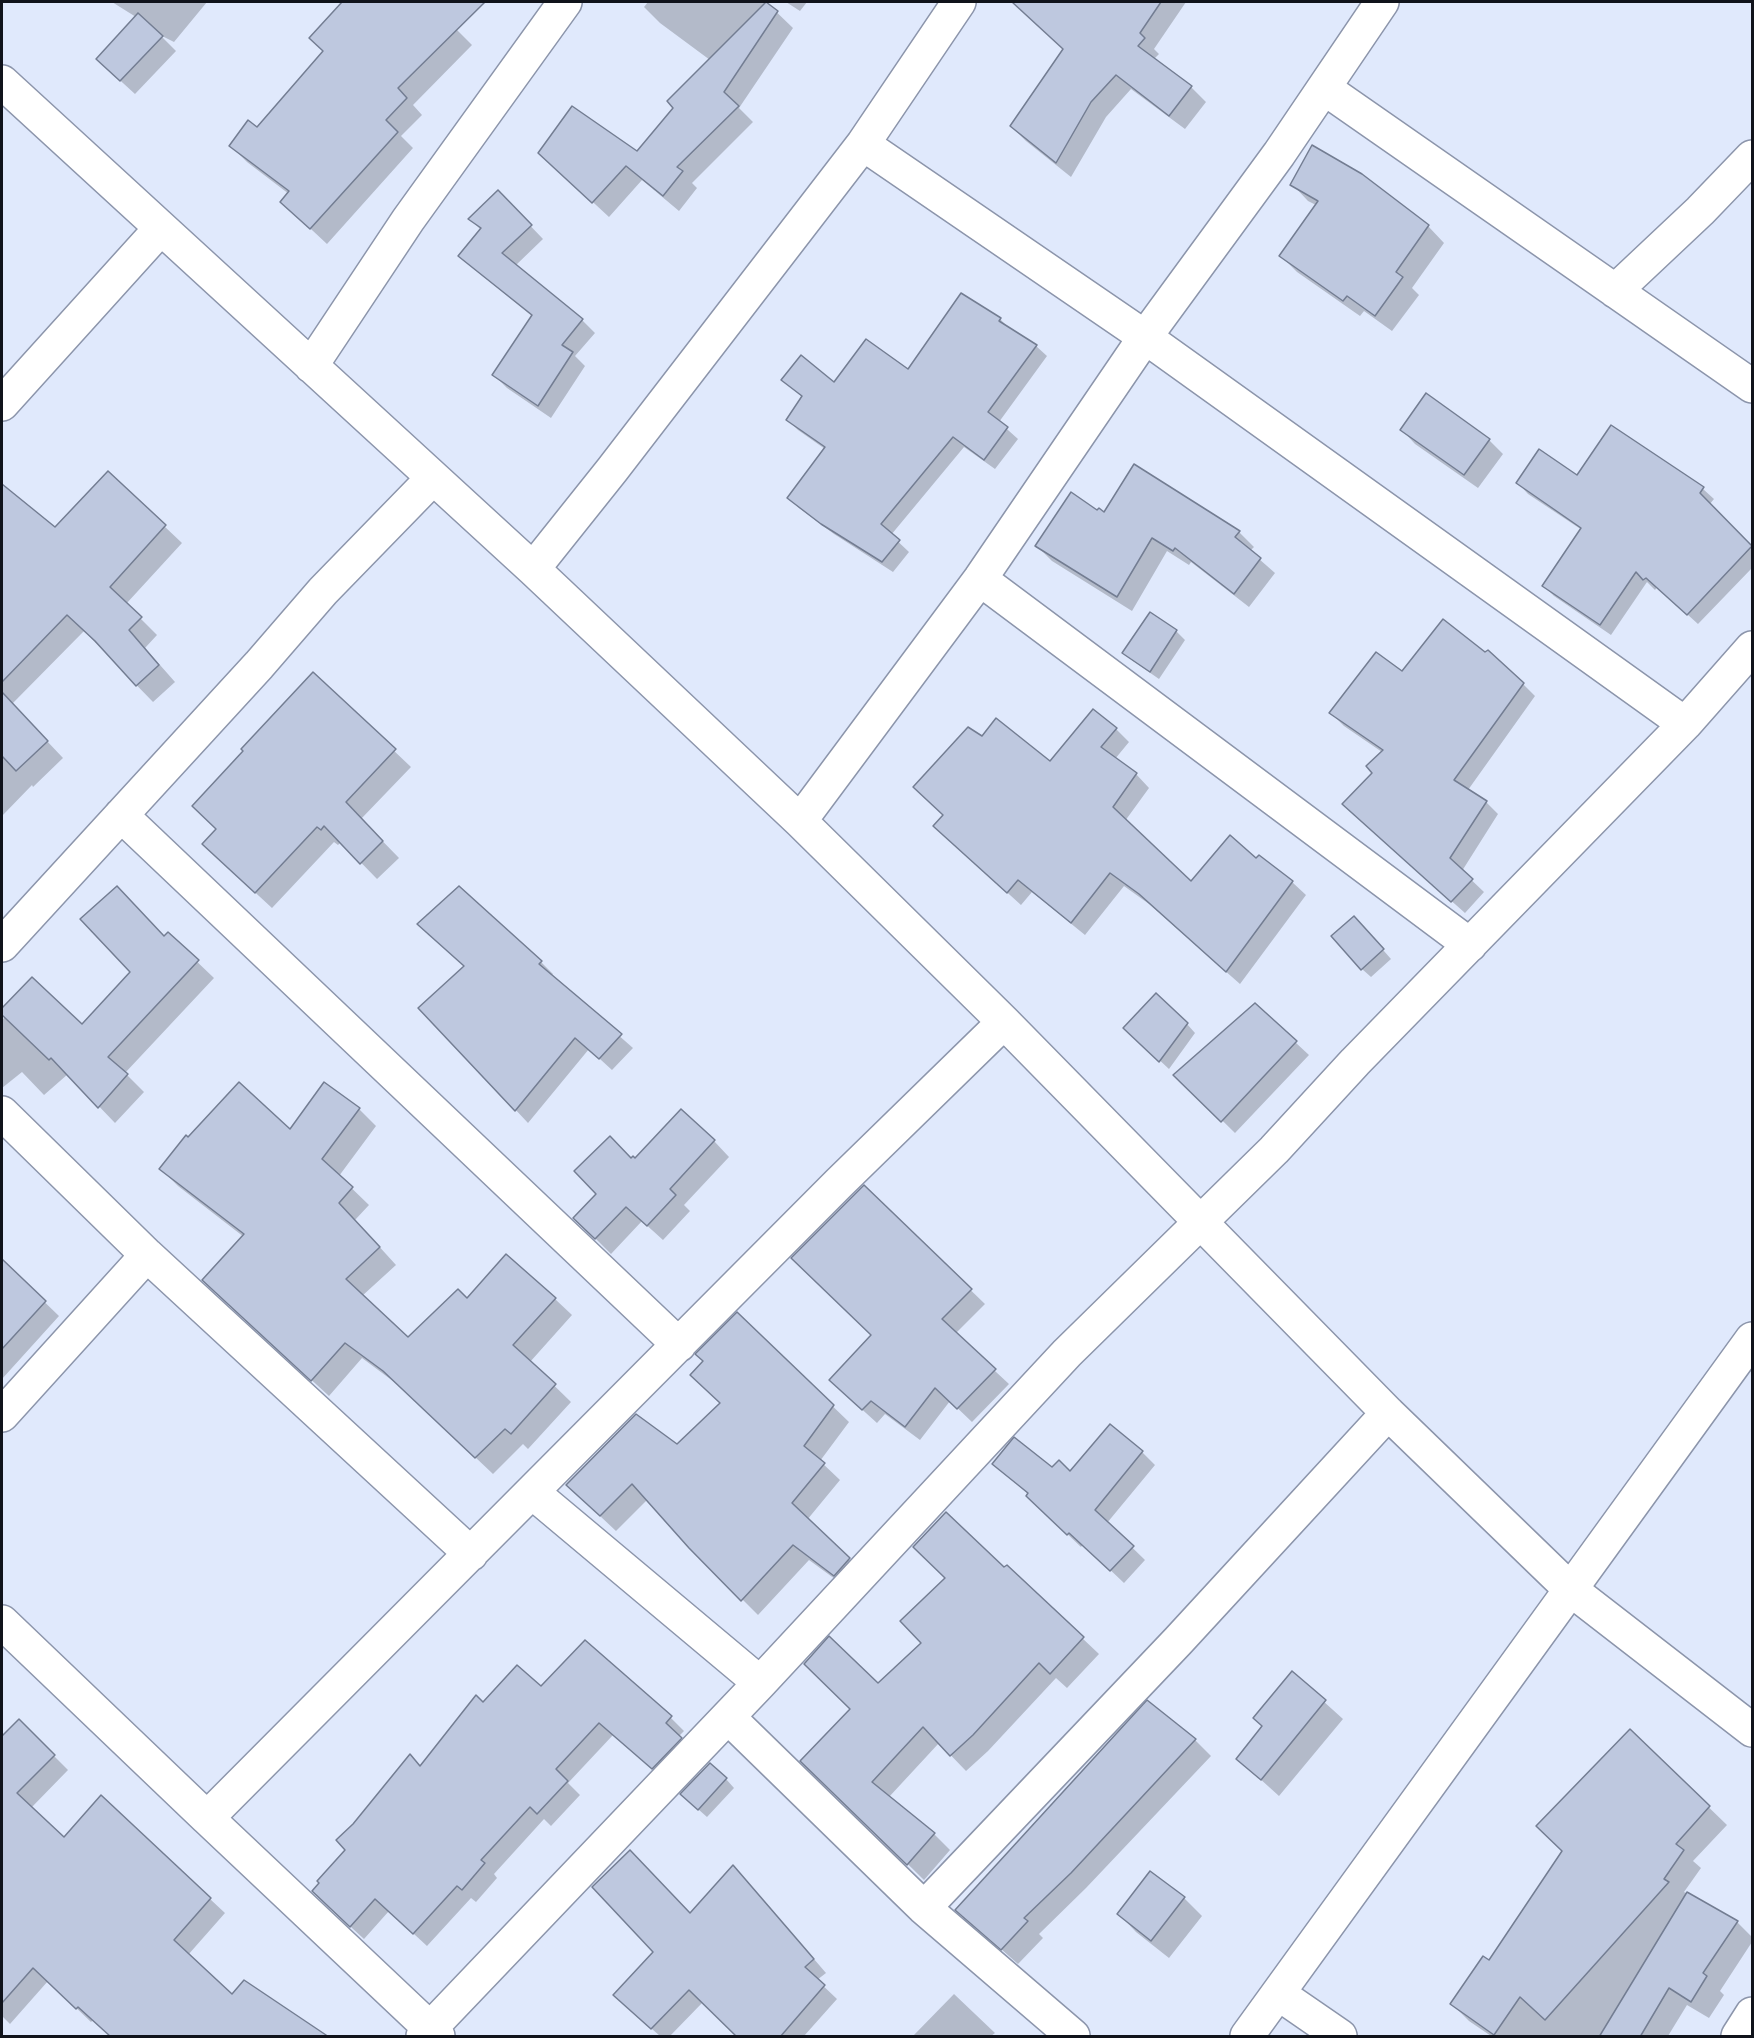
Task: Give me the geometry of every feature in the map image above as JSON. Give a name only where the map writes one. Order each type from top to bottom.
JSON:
[{"type":"street","points":[[311,366],[408,220],[565,2]]},
{"type":"street","points":[[533,568],[612,470],[862,144],[959,2]]},
{"type":"street","points":[[800,821],[980,579],[1145,337],[1279,154],[1382,2]]},
{"type":"street","points":[[2,82],[533,568],[800,821],[1004,1022],[1388,1413],[1570,1589],[1752,1730]]},
{"type":"street","points":[[1324,88],[1752,386]]},
{"type":"street","points":[[862,144],[1145,337],[1685,724]]},
{"type":"street","points":[[1615,291],[1700,211],[1752,157]]},
{"type":"street","points":[[2,404],[161,228]]},
{"type":"street","points":[[2,945],[259,665],[323,591],[433,478]]},
{"type":"street","points":[[980,579],[1470,945]]},
{"type":"street","points":[[2,1622],[430,2034],[1067,1353],[1274,1150],[1355,1062],[1685,724],[1752,648]]},
{"type":"street","points":[[121,815],[680,1345]]},
{"type":"street","points":[[207,1818],[839,1183],[1004,1022]]},
{"type":"street","points":[[2,1113],[147,1255],[471,1554]]},
{"type":"street","points":[[2,1415],[147,1255]]},
{"type":"street","points":[[1247,2037],[1752,1339]]},
{"type":"street","points":[[924,1908],[1178,1641],[1388,1413]]},
{"type":"street","points":[[532,1492],[760,1683]]},
{"type":"street","points":[[728,1717],[924,1908],[1073,2037]]},
{"type":"street","points":[[1279,1994],[1340,2037]]},
{"type":"street","points":[[1738,2037],[1752,2014]]},
{"type":"building","points":[[342,2],[485,2],[398,88],[407,98],[386,120],[398,132],[310,229],[280,202],[289,191],[229,146],[248,120],[257,127],[323,51],[309,38]]},
{"type":"building","points":[[766,2],[778,11],[724,92],[739,106],[677,167],[683,171],[663,196],[626,166],[592,203],[538,153],[572,106],[637,151],[673,108],[667,101]]},
{"type":"building","points":[[1012,2],[1161,2],[1140,33],[1145,38],[1138,46],[1192,86],[1169,116],[1116,75],[1091,102],[1056,163],[1010,126],[1063,49]]},
{"type":"building","points":[[138,13],[163,36],[120,81],[96,59]]},
{"type":"building","points":[[1312,145],[1362,174],[1429,225],[1396,272],[1403,277],[1375,316],[1347,296],[1343,301],[1279,256],[1318,201],[1290,185]]},
{"type":"building","points":[[498,190],[532,225],[502,253],[583,319],[562,345],[573,352],[538,406],[492,375],[532,315],[458,256],[481,228],[468,219]]},
{"type":"building","points":[[961,293],[1001,318],[999,321],[1037,345],[988,412],[1008,427],[984,460],[953,437],[881,524],[900,540],[882,562],[821,524],[787,498],[825,447],[786,420],[802,396],[781,380],[801,355],[834,382],[866,339],[908,369]]},
{"type":"building","points":[[1426,393],[1490,439],[1464,475],[1400,430]]},
{"type":"building","points":[[1611,425],[1704,487],[1700,493],[1752,546],[1687,615],[1646,578],[1643,580],[1636,572],[1600,625],[1542,586],[1581,528],[1516,483],[1539,449],[1577,475]]},
{"type":"building","points":[[1134,464],[1240,531],[1235,537],[1261,558],[1234,594],[1175,548],[1173,551],[1152,538],[1117,597],[1035,546],[1071,492],[1097,510],[1099,508],[1104,512]]},
{"type":"building","points":[[108,471],[166,525],[110,587],[142,617],[129,630],[159,665],[136,686],[95,641],[67,615],[2,682],[2,484],[55,527]]},
{"type":"building","points":[[1150,612],[1177,630],[1150,672],[1122,653]]},
{"type":"building","points":[[1443,619],[1485,652],[1488,650],[1524,683],[1454,780],[1487,801],[1450,858],[1473,879],[1451,902],[1342,804],[1372,773],[1366,766],[1383,750],[1329,713],[1376,652],[1402,671]]},
{"type":"building","points":[[313,672],[396,749],[346,802],[383,841],[360,864],[324,826],[321,830],[317,827],[255,893],[202,844],[216,829],[192,806],[243,751],[241,749]]},
{"type":"building","points":[[2,692],[48,741],[16,771],[2,756]]},
{"type":"building","points":[[1093,709],[1117,728],[1101,747],[1137,773],[1113,807],[1191,881],[1230,835],[1256,858],[1259,855],[1293,881],[1226,972],[1139,894],[1110,873],[1071,923],[1018,880],[1007,893],[933,826],[943,815],[913,787],[968,727],[982,736],[996,718],[1050,761]]},
{"type":"building","points":[[117,886],[164,936],[168,932],[199,960],[108,1057],[128,1074],[98,1108],[51,1058],[49,1060],[2,1015],[2,1008],[32,977],[82,1024],[130,972],[80,919]]},
{"type":"building","points":[[459,886],[542,961],[539,964],[622,1034],[599,1059],[575,1038],[515,1111],[418,1008],[464,966],[417,924]]},
{"type":"building","points":[[1354,916],[1384,949],[1361,970],[1331,936]]},
{"type":"building","points":[[1156,993],[1188,1023],[1159,1062],[1123,1028]]},
{"type":"building","points":[[1255,1003],[1297,1041],[1221,1122],[1173,1075]]},
{"type":"building","points":[[239,1082],[290,1129],[324,1082],[360,1108],[322,1159],[353,1187],[339,1203],[380,1247],[346,1279],[408,1337],[458,1289],[467,1298],[506,1254],[556,1298],[513,1345],[556,1384],[511,1434],[505,1429],[475,1458],[383,1371],[345,1343],[311,1381],[202,1280],[244,1234],[159,1169],[186,1135],[188,1137]]},
{"type":"building","points":[[681,1109],[715,1140],[670,1189],[676,1195],[647,1226],[626,1207],[595,1239],[573,1218],[596,1194],[574,1171],[610,1136],[631,1158],[633,1156],[635,1158]]},
{"type":"building","points":[[864,1185],[972,1289],[942,1319],[996,1369],[957,1409],[935,1388],[905,1427],[871,1401],[862,1410],[829,1380],[871,1335],[791,1258]]},
{"type":"building","points":[[2,1259],[46,1301],[2,1349]]},
{"type":"building","points":[[737,1312],[834,1405],[804,1446],[825,1463],[792,1503],[850,1558],[834,1576],[793,1545],[741,1601],[689,1548],[632,1484],[600,1516],[566,1485],[636,1414],[677,1444],[720,1403],[690,1375],[703,1361],[695,1354]]},
{"type":"building","points":[[1110,1424],[1143,1451],[1095,1510],[1134,1546],[1110,1571],[1026,1496],[1028,1493],[992,1464],[1014,1437],[1052,1467],[1059,1460],[1070,1471]]},
{"type":"building","points":[[946,1512],[1004,1567],[1007,1565],[1084,1637],[1050,1674],[1039,1663],[973,1735],[950,1756],[923,1727],[872,1782],[935,1833],[907,1865],[800,1761],[850,1709],[804,1664],[829,1636],[878,1683],[921,1643],[900,1621],[945,1578],[913,1547]]},
{"type":"building","points":[[585,1640],[672,1716],[666,1723],[682,1738],[652,1769],[599,1723],[556,1769],[568,1781],[537,1814],[530,1807],[481,1860],[485,1863],[462,1890],[457,1886],[413,1934],[375,1899],[350,1927],[312,1891],[319,1883],[317,1881],[345,1850],[336,1840],[353,1824],[410,1754],[420,1766],[476,1695],[483,1702],[517,1665],[541,1686]]},
{"type":"building","points":[[1292,1671],[1326,1700],[1261,1780],[1236,1759],[1262,1726],[1253,1718]]},
{"type":"building","points":[[1147,1700],[1196,1739],[1071,1873],[1024,1918],[1028,1921],[1001,1950],[955,1910]]},
{"type":"building","points":[[19,1719],[55,1755],[17,1793],[64,1837],[101,1795],[211,1898],[174,1940],[232,1994],[244,1980],[329,2037],[111,2037],[78,2007],[76,2009],[33,1968],[2,2003],[2,1736]]},
{"type":"building","points":[[1630,1729],[1710,1806],[1676,1844],[1684,1850],[1664,1879],[1669,1882],[1545,2020],[1520,1997],[1494,2035],[1450,2004],[1483,1956],[1489,1960],[1562,1851],[1536,1826]]},
{"type":"building","points":[[710,1763],[727,1778],[698,1810],[680,1794]]},
{"type":"building","points":[[630,1850],[690,1913],[733,1865],[814,1959],[805,1967],[825,1985],[780,2037],[737,2037],[689,1990],[651,2029],[613,1995],[653,1952],[592,1887]]},
{"type":"building","points":[[1150,1871],[1185,1897],[1151,1941],[1117,1914]]},
{"type":"building","points":[[1687,1892],[1738,1921],[1703,1973],[1707,1976],[1691,2002],[1669,1988],[1640,2037],[1599,2037]]}]
